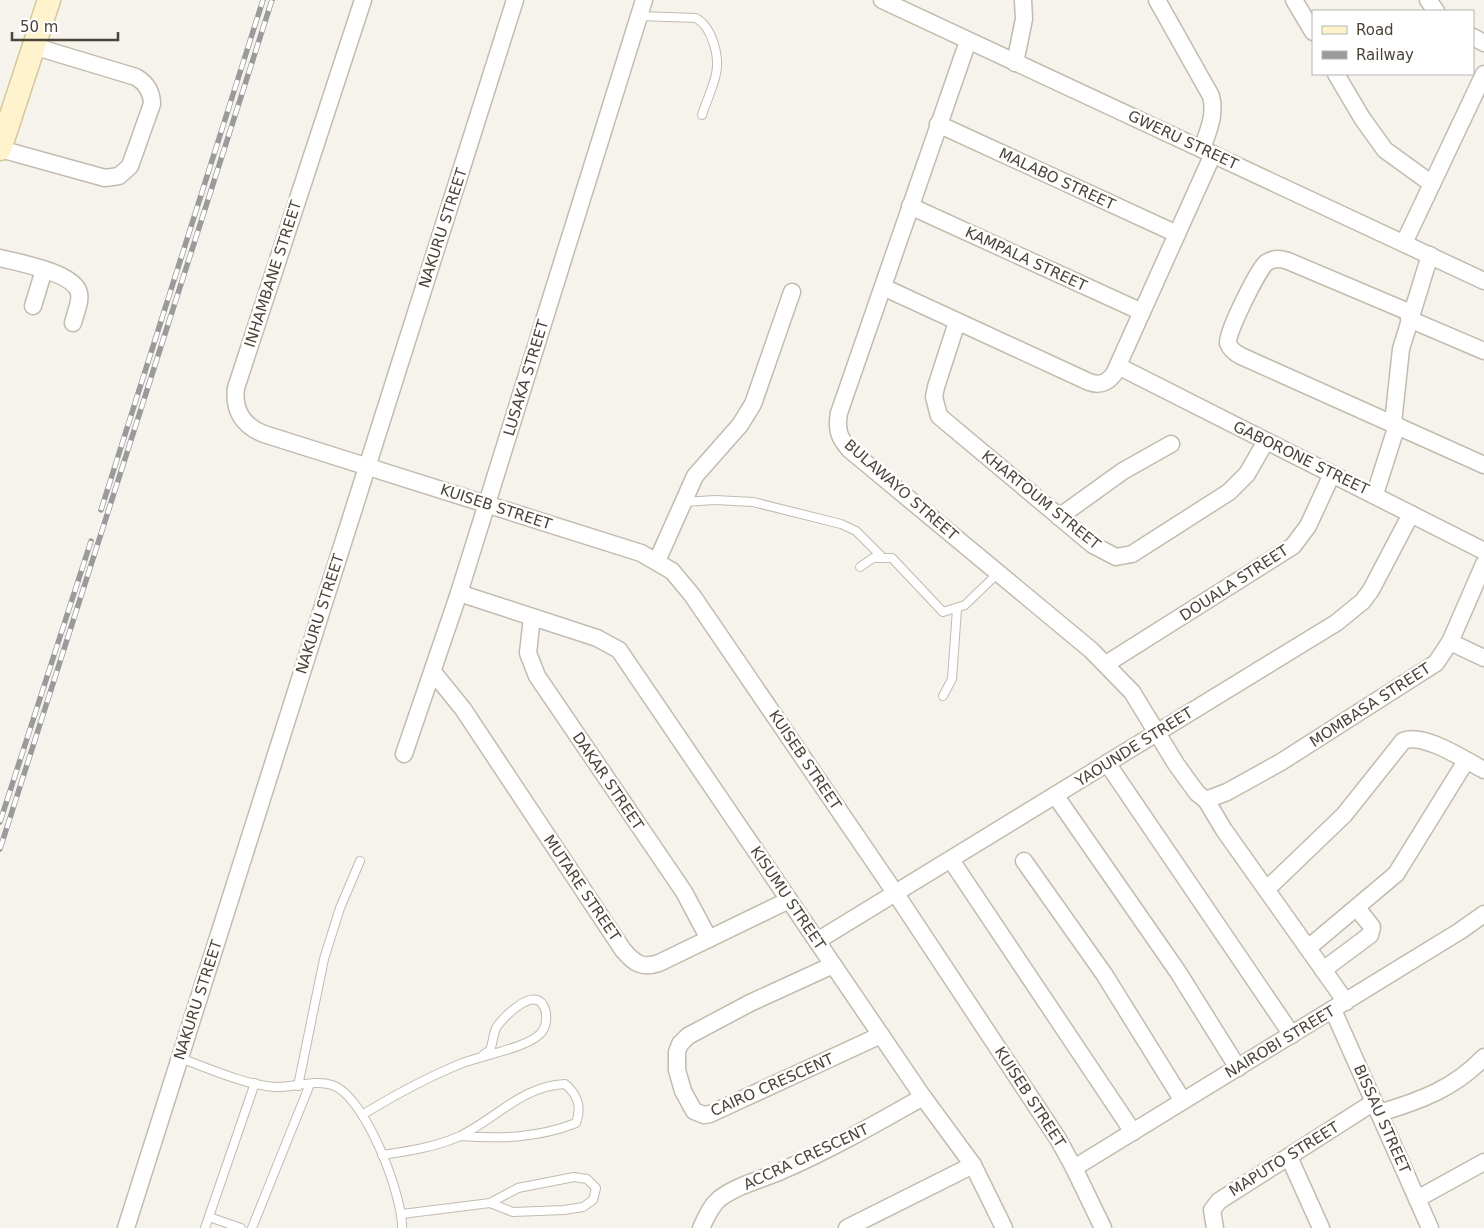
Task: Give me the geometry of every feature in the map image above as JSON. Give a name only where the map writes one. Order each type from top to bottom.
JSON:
[{"type":"street","points":[[33,46],[136,77],[148,87],[152,104],[130,166],[119,176],[105,178],[0,149],[33,46],[49,0]]},
{"type":"street","name":"INHAMBANE STREET","points":[[363,0],[236,388],[235,398],[242,420],[256,431],[367,466]]},
{"type":"street","name":"NAKURU STREET","points":[[126,1228],[515,0]]},
{"type":"street","name":"GWERU STREET","points":[[882,0],[1484,281]]},
{"type":"street","points":[[1015,63],[1024,19],[1023,0]]},
{"type":"street","points":[[883,287],[1095,384],[1106,382],[1118,366],[1177,234],[1207,152],[1212,118],[1213,106],[1211,96],[1157,0]]},
{"type":"street","points":[[1294,0],[1312,30]]},
{"type":"street","name":"LUSAKA STREET","points":[[404,754],[459,593],[642,8]]},
{"type":"street","name":"BULAWAYO STREET","points":[[968,41],[839,413],[838,430],[840,437],[850,450],[1106,664],[1132,692],[1186,779],[1196,793],[1206,800],[1224,830],[1267,889]]},
{"type":"street","points":[[1404,243],[1484,74]]},
{"type":"street","points":[[1337,75],[1362,118],[1385,150],[1432,184]]},
{"type":"street","name":"MALABO STREET","points":[[938,124],[1177,234]]},
{"type":"street","name":"KAMPALA STREET","points":[[910,206],[1142,312]]},
{"type":"street","points":[[1375,494],[1395,424],[1401,349],[1430,255]]},
{"type":"street","points":[[0,258],[65,277],[76,286],[79,299],[73,323]]},
{"type":"street","points":[[1484,351],[1288,261],[1276,259],[1263,266],[1228,337],[1231,349],[1241,356],[1484,465]]},
{"type":"street","points":[[33,306],[44,270]]},
{"type":"street","points":[[657,561],[695,476],[740,426],[753,404],[792,292]]},
{"type":"street","name":"KHARTOUM STREET","points":[[957,322],[934,397],[940,416],[1101,550],[1116,557],[1132,554],[1229,492],[1247,474],[1266,441]]},
{"type":"street","name":"GABORONE STREET","points":[[1118,366],[1375,494],[1484,551]]},
{"type":"street","points":[[1059,516],[1123,471],[1171,444]]},
{"type":"street","name":"KUISEB STREET","points":[[367,466],[641,553],[672,571],[692,595],[896,894],[1074,1168],[1103,1228]]},
{"type":"street","name":"DOUALA STREET","points":[[1106,664],[1293,546],[1308,526],[1332,474]]},
{"type":"street","name":"YAOUNDE STREET","points":[[817,941],[1349,614],[1363,601],[1380,576],[1411,514]]},
{"type":"street","name":"MOMBASA STREET","points":[[1206,800],[1220,796],[1281,762],[1436,663],[1450,642],[1484,564]]},
{"type":"street","name":"KISUMU STREET","points":[[459,593],[609,642],[619,650],[923,1097],[973,1165],[1004,1228]]},
{"type":"street","name":"DAKAR STREET","points":[[532,616],[528,653],[537,676],[688,898],[710,939]]},
{"type":"street","points":[[1450,642],[1484,658]]},
{"type":"street","name":"MUTARE STREET","points":[[433,672],[463,709],[629,958],[636,964],[651,966],[789,900]]},
{"type":"street","points":[[1267,889],[1344,815],[1402,741],[1412,739],[1423,740],[1484,770]]},
{"type":"street","points":[[1308,948],[1396,874],[1466,761]]},
{"type":"street","points":[[1107,763],[1292,1035]]},
{"type":"street","points":[[1055,795],[1178,972],[1238,1068]]},
{"type":"street","points":[[951,860],[1133,1132]]},
{"type":"street","points":[[1024,861],[1104,974],[1183,1102]]},
{"type":"street","name":"BISSAU STREET","points":[[1267,889],[1324,970],[1377,1107],[1430,1228]]},
{"type":"street","points":[[1324,970],[1370,935],[1372,927],[1357,908]]},
{"type":"street","name":"NAIROBI STREET","points":[[1074,1168],[1339,1006],[1484,914]]},
{"type":"street","name":"CAIRO CRESCENT","points":[[833,965],[750,1003],[688,1036],[680,1044],[677,1052],[677,1070],[683,1091],[694,1111],[704,1115],[710,1114],[881,1035]]},
{"type":"street","name":"MAPUTO STREET","points":[[1215,1228],[1212,1210],[1218,1201],[1289,1157],[1377,1107],[1430,1097],[1450,1086],[1484,1056]]},
{"type":"street","name":"ACCRA CRESCENT","points":[[701,1228],[712,1206],[720,1199],[750,1182],[781,1171],[858,1134],[923,1097]]},
{"type":"street","points":[[1289,1157],[1321,1228]]},
{"type":"street","points":[[1417,1199],[1484,1162]]},
{"type":"street","points":[[847,1228],[973,1165]]},
{"type":"lane","points":[[642,8],[696,18],[704,22],[709,30],[717,62],[716,73],[702,115]]},
{"type":"lane","points":[[682,502],[715,500],[753,502],[841,524],[856,531],[882,556]]},
{"type":"lane","points":[[860,567],[873,558],[882,556],[892,558],[938,610],[943,612],[965,605],[998,573]]},
{"type":"lane","points":[[943,696],[952,679],[957,609]]},
{"type":"lane","points":[[298,1086],[324,959],[340,908],[360,861]]},
{"type":"lane","points":[[362,1115],[457,1065],[483,1055],[512,1049],[540,1034],[547,1022],[544,1005],[539,1000],[531,999],[519,1004],[499,1024],[495,1030],[490,1050],[483,1055]]},
{"type":"lane","points":[[180,1058],[255,1083],[274,1087],[310,1084],[334,1085],[345,1094],[362,1115],[382,1155],[402,1214],[402,1228]]},
{"type":"lane","points":[[205,1228],[255,1083]]},
{"type":"lane","points":[[252,1228],[310,1084]]},
{"type":"lane","points":[[382,1155],[438,1144],[460,1136],[490,1119],[531,1091],[547,1085],[565,1084],[578,1100],[580,1112],[576,1123],[554,1132],[521,1137],[460,1136]]},
{"type":"lane","points":[[402,1214],[490,1203],[518,1188],[574,1178],[587,1179],[596,1188],[593,1200],[583,1207],[564,1210],[514,1212],[490,1203]]},
{"type":"lane","points":[[209,1217],[241,1228]]},
{"type":"railway","points":[[101,510],[263,0]]},
{"type":"railway","points":[[0,849],[272,0]]},
{"type":"railway","points":[[0,822],[91,541]]}]
